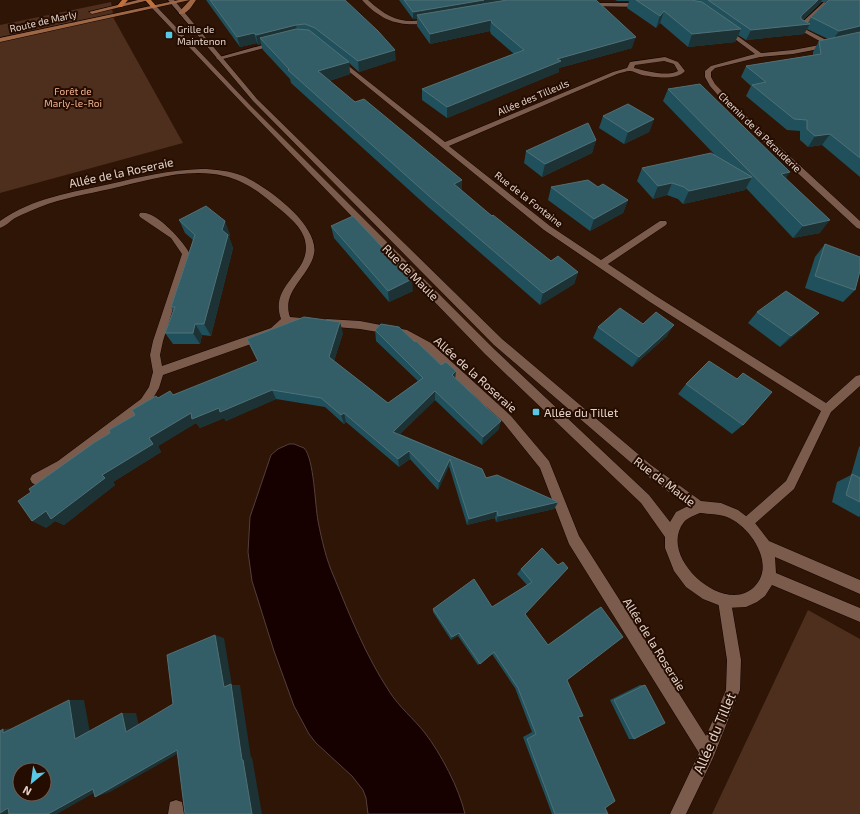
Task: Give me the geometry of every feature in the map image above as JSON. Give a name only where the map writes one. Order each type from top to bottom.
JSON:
[{"type":"main road","points":[[120,6],[125,0]]},
{"type":"main road","points":[[85,14],[147,0],[154,7]]},
{"type":"main road","name":"Route de Marly","points":[[0,40],[187,0]]},
{"type":"main road","points":[[181,13],[193,0]]},
{"type":"street","points":[[365,0],[380,14],[391,20],[413,23],[435,20]]},
{"type":"street","name":"Rue de Maule","points":[[172,2],[260,106],[498,342],[647,469],[699,507]]},
{"type":"street","points":[[824,4],[799,28],[832,45]]},
{"type":"street","points":[[583,5],[652,5]]},
{"type":"street","name":"Rue de Maule","points":[[154,7],[247,105],[489,351],[645,499],[671,534]]},
{"type":"street","points":[[719,26],[760,55],[794,52],[860,39]]},
{"type":"street","points":[[219,58],[284,41]]},
{"type":"street","name":"Rue de la Fontaine","points":[[332,55],[546,228],[827,409]]},
{"type":"street","name":"Chemin de la Pérauderie","points":[[760,55],[713,67],[708,71],[708,77],[712,85],[739,114],[860,226]]},
{"type":"street","name":"Allée des Tilleuls","points":[[444,145],[615,72],[630,69],[644,73],[664,75],[678,74],[682,71],[676,63],[665,59],[632,64],[630,69]]},
{"type":"street","name":"Allée de la Roseraie","points":[[0,225],[28,209],[75,194],[164,174],[203,171],[231,175],[255,184],[287,210],[304,228],[309,240],[310,257],[306,266],[282,298],[281,312],[286,320],[360,325],[403,333],[427,346],[507,419],[545,465],[574,540],[707,752]]},
{"type":"street","points":[[36,479],[62,465],[128,416],[145,402],[154,388],[158,372],[155,355],[158,341],[186,254],[183,245],[162,227],[143,215]]},
{"type":"street","points":[[601,264],[663,223]]},
{"type":"street","points":[[158,372],[275,331],[286,320]]},
{"type":"street","points":[[747,523],[790,485],[827,409],[860,380]]},
{"type":"street","points":[[699,507],[718,508],[733,513],[747,523],[765,546],[770,567],[769,577],[763,588],[753,597],[740,601],[725,601],[708,595],[692,584],[680,569],[673,554],[671,534],[680,516],[690,509],[699,507]]},
{"type":"street","points":[[765,546],[860,586]]},
{"type":"street","points":[[769,577],[860,614]]},
{"type":"street","name":"Allée du Tillet","points":[[678,814],[707,752],[733,690],[734,660],[725,601]]},
{"type":"green space","name":"Forêt de Marly-le-Roi","points":[[111,2],[114,19],[183,143],[0,193],[0,25]]},
{"type":"green space","points":[[808,610],[860,639],[860,814],[712,814]]},
{"type":"shaded area","points":[[289,444],[294,444],[304,448],[310,461],[318,521],[324,550],[359,636],[389,691],[425,733],[437,751],[454,782],[465,814],[368,814],[366,798],[363,790],[352,776],[316,743],[309,734],[294,706],[274,651],[252,581],[248,552],[250,517],[271,455],[278,449]]},
{"type":"building","points":[[210,0],[345,0],[378,31],[395,50],[358,61],[315,28],[305,24],[256,35],[254,33],[237,37]]},
{"type":"building","points":[[404,0],[484,0],[413,12]]},
{"type":"building","points":[[507,0],[596,0],[636,37],[557,59],[561,61],[447,107],[422,89],[524,50],[492,23],[491,20],[430,34],[417,15]]},
{"type":"building","points":[[636,0],[691,0],[702,2],[741,29],[692,34],[664,11],[660,16]]},
{"type":"building","points":[[708,0],[818,0],[801,16],[801,19],[810,24],[751,30]]},
{"type":"building","points":[[829,0],[860,0],[860,26],[839,31],[811,17]]},
{"type":"building","points":[[296,29],[309,30],[349,62],[318,71],[355,102],[364,99],[462,180],[454,184],[492,216],[493,215],[551,261],[558,256],[578,272],[543,293],[429,196],[288,70],[289,69],[260,38]]},
{"type":"building","points":[[860,32],[860,158],[830,134],[815,136],[807,129],[807,120],[794,119],[752,85],[766,82],[746,66],[821,54],[819,41]]},
{"type":"building","points":[[700,84],[790,172],[781,174],[830,220],[803,226],[668,89]]},
{"type":"building","points":[[628,104],[654,119],[628,132],[603,116]]},
{"type":"building","points":[[588,123],[596,140],[545,164],[526,151]]},
{"type":"building","points":[[711,153],[752,177],[689,191],[684,187],[672,183],[658,186],[642,168]]},
{"type":"building","points":[[588,180],[598,187],[603,184],[628,200],[594,219],[551,187]]},
{"type":"building","points":[[206,206],[225,221],[222,230],[228,235],[204,324],[195,324],[193,333],[165,333],[175,307],[171,307],[195,235],[179,220]]},
{"type":"building","points":[[353,216],[412,279],[388,291],[331,226]]},
{"type":"building","points":[[825,244],[860,257],[860,271],[855,290],[815,276]]},
{"type":"building","points":[[786,291],[819,313],[791,336],[757,312]]},
{"type":"building","points":[[620,308],[643,324],[656,312],[674,325],[639,357],[598,327]]},
{"type":"building","points":[[304,317],[340,322],[329,357],[388,403],[423,378],[375,330],[381,324],[399,327],[441,365],[446,362],[456,371],[452,375],[501,421],[483,437],[435,391],[393,432],[482,469],[486,478],[497,475],[558,502],[498,516],[497,511],[469,519],[450,459],[439,482],[409,451],[398,459],[344,413],[341,415],[321,398],[272,390],[220,412],[219,408],[192,419],[191,413],[149,438],[153,444],[102,475],[105,478],[51,519],[46,511],[32,521],[18,501],[31,492],[29,489],[110,433],[109,430],[135,415],[132,410],[156,396],[158,398],[170,391],[173,395],[258,361],[247,339]]},
{"type":"building","points":[[709,361],[737,379],[743,373],[772,392],[743,425],[686,384]]},
{"type":"building","points":[[852,474],[860,478],[860,502],[846,495]]},
{"type":"building","points":[[542,548],[558,565],[563,562],[568,568],[525,614],[548,645],[601,607],[623,637],[567,680],[583,716],[578,717],[615,801],[605,808],[608,814],[555,814],[527,739],[536,734],[518,688],[494,652],[480,664],[459,633],[452,637],[433,609],[474,579],[492,607],[532,582],[521,569]]},
{"type":"building","points":[[215,635],[224,687],[231,684],[242,760],[252,814],[185,814],[177,750],[95,797],[93,789],[48,814],[9,814],[8,808],[0,813],[0,731],[3,729],[3,733],[69,700],[75,739],[122,713],[126,732],[173,704],[167,655]]},
{"type":"building","points":[[645,685],[665,723],[634,739],[614,700]]},
{"type":"place","name":"Grille de Maintenon","points":[[169,35]]},
{"type":"place","name":"Allée du Tillet","points":[[536,412]]}]
